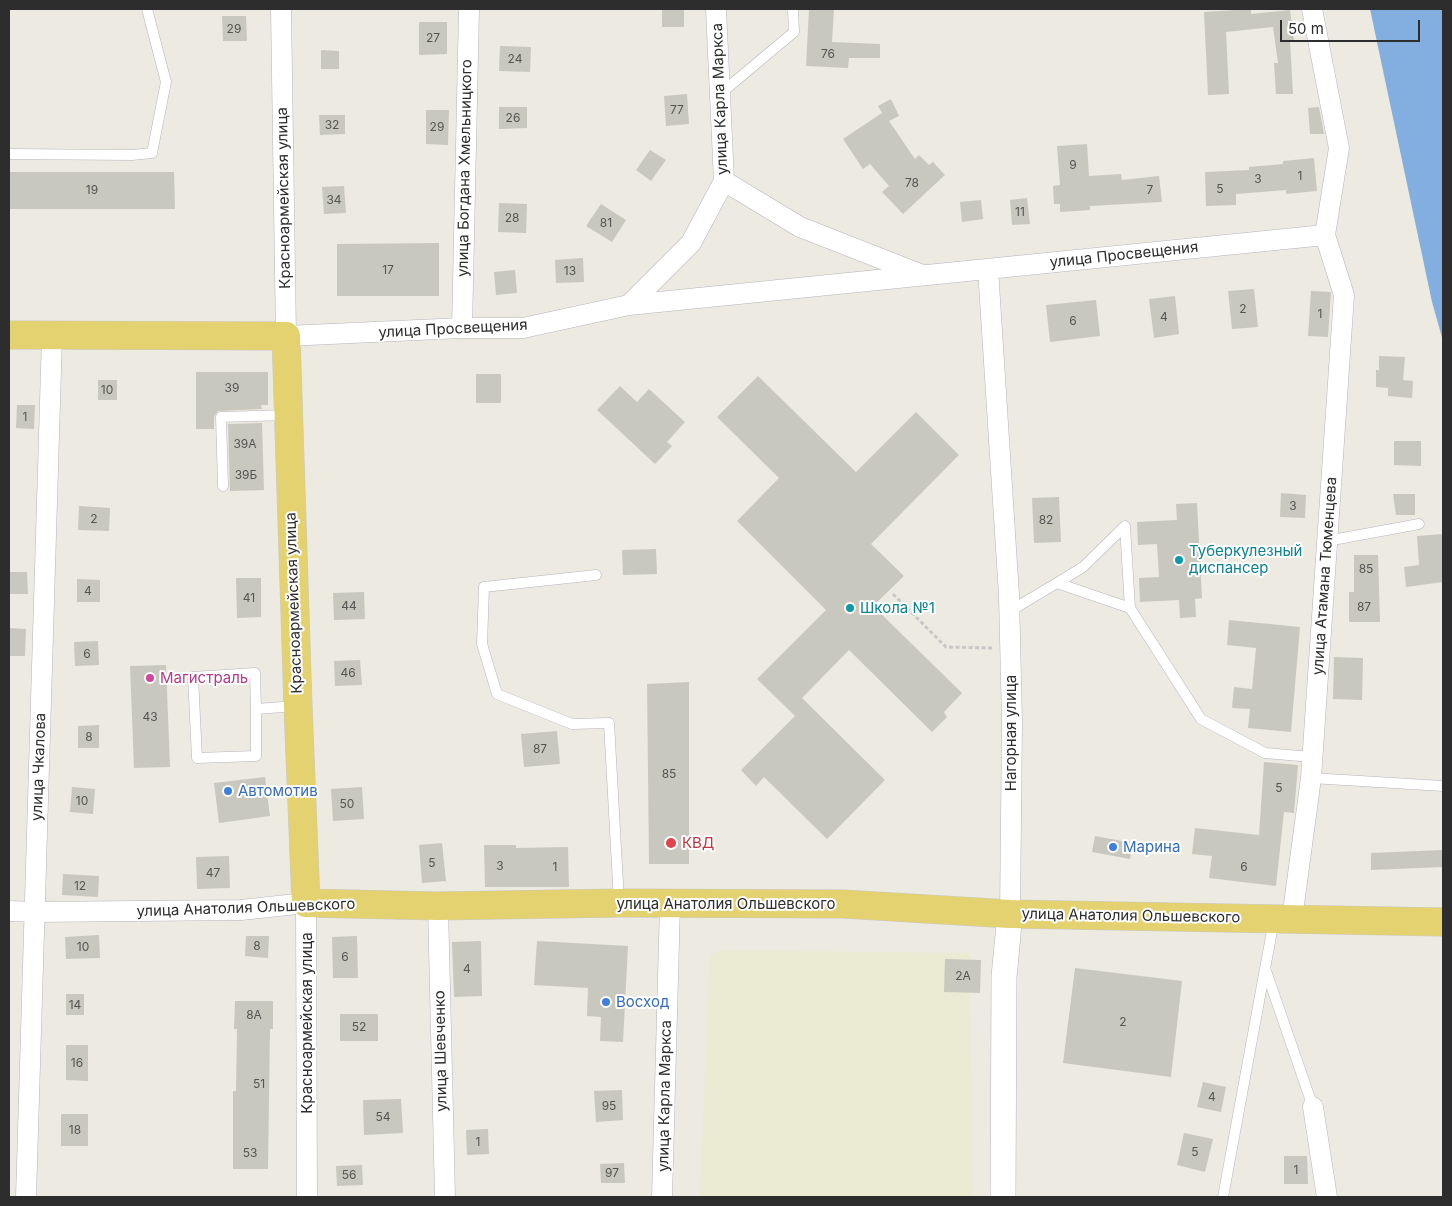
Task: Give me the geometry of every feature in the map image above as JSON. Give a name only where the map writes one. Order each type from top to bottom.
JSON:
[{"type":"highway","name":"улица Просвещения","points":[[9,335],[286,336]]},
{"type":"highway","name":"Красноармейская улица","points":[[286,336],[306,903]]},
{"type":"highway","name":"улица Анатолия Ольшевского","points":[[306,903],[438,906],[619,903],[843,904],[1010,914],[1443,922]]},
{"type":"street","name":"Красноармейская улица","points":[[281,9],[286,336]]},
{"type":"street","name":"улица Богдана Хмельницкого","points":[[462,328],[469,9]]},
{"type":"street","name":"улица Карла Маркса","points":[[629,305],[690,243],[724,180],[716,9]]},
{"type":"street","points":[[1312,9],[1339,148],[1325,235]]},
{"type":"street","name":"улица Просвещения","points":[[724,180],[800,227],[924,275]]},
{"type":"street","name":"улица Просвещения","points":[[286,336],[462,328],[523,328],[629,305],[1325,235]]},
{"type":"street","name":"улица Атамана Тюменцева","points":[[1283,919],[1311,778],[1344,295],[1325,235]]},
{"type":"street","name":"Нагорная улица","points":[[988,269],[1010,611],[1012,740],[1010,914],[1004,977],[1003,1197]]},
{"type":"street","name":"улица Чкалова","points":[[26,1197],[52,336]]},
{"type":"street","name":"Красноармейская улица","points":[[306,903],[307,1197]]},
{"type":"street","name":"улица Анатолия Ольшевского","points":[[9,911],[241,910],[306,903]]},
{"type":"street","name":"улица Карла Маркса","points":[[662,1197],[670,904]]},
{"type":"street","name":"улица Шевченко","points":[[438,906],[444,1197]]},
{"type":"street","points":[[1313,1107],[1327,1197]]},
{"type":"lane","points":[[9,154],[132,155],[152,153],[166,82],[147,9]]},
{"type":"lane","points":[[720,94],[794,32],[793,9]]},
{"type":"lane","points":[[223,486],[221,417],[289,415]]},
{"type":"lane","points":[[1327,541],[1419,524]]},
{"type":"lane","points":[[1010,611],[1083,567],[1125,526],[1130,608],[1201,719],[1265,753],[1312,757]]},
{"type":"lane","points":[[596,574],[484,587],[482,644],[497,694],[572,724],[609,723],[619,903]]},
{"type":"lane","points":[[1056,583],[1130,608]]},
{"type":"lane","points":[[255,673],[256,709],[256,756],[197,758],[193,677],[255,673]]},
{"type":"lane","points":[[256,709],[298,706]]},
{"type":"lane","points":[[1311,778],[1443,786]]},
{"type":"lane","points":[[1224,1197],[1265,968],[1283,919]]},
{"type":"lane","points":[[1265,968],[1313,1107]]},
{"type":"path","points":[[893,594],[946,647],[1010,648]]},
{"type":"shaded area","points":[[721,950],[969,953],[973,1197],[700,1197],[710,955]]},
{"type":"water","points":[[1370,9],[1443,9],[1443,341],[1432,302]]},
{"type":"building","points":[[662,9],[684,9],[684,27],[662,27]]},
{"type":"building","points":[[809,9],[834,9],[832,42],[880,44],[880,58],[849,58],[848,68],[806,66]]},
{"type":"building","points":[[1251,9],[1251,14],[1290,10],[1294,40],[1290,41],[1293,94],[1276,94],[1274,63],[1278,63],[1273,27],[1226,32],[1229,94],[1208,95],[1204,12]]},
{"type":"building","points":[[222,16],[246,16],[247,41],[223,41]]},
{"type":"building","points":[[419,22],[447,22],[447,54],[419,55]]},
{"type":"building","points":[[500,46],[531,47],[530,72],[499,71]]},
{"type":"building","points":[[321,50],[339,51],[339,69],[321,69]]},
{"type":"building","points":[[687,94],[689,124],[666,126],[664,96]]},
{"type":"building","points":[[891,99],[899,116],[889,121],[915,159],[919,155],[929,165],[933,162],[945,175],[903,214],[882,192],[889,186],[870,164],[863,169],[843,139],[882,113],[878,106]]},
{"type":"building","points":[[499,107],[527,107],[527,128],[499,129]]},
{"type":"building","points":[[1319,107],[1324,134],[1310,134],[1308,108]]},
{"type":"building","points":[[426,110],[449,110],[448,145],[426,144]]},
{"type":"building","points":[[319,115],[345,115],[345,134],[320,135]]},
{"type":"building","points":[[1087,144],[1089,176],[1121,174],[1122,180],[1159,176],[1162,202],[1090,206],[1090,210],[1060,212],[1060,204],[1054,204],[1053,186],[1060,185],[1057,146]]},
{"type":"building","points":[[650,150],[666,160],[651,181],[636,170]]},
{"type":"building","points":[[1314,158],[1317,191],[1286,194],[1286,190],[1236,194],[1236,205],[1206,206],[1205,172],[1249,170],[1249,167],[1283,164],[1283,161]]},
{"type":"building","points":[[9,172],[174,172],[175,209],[9,209]]},
{"type":"building","points":[[344,186],[346,213],[324,214],[322,187]]},
{"type":"building","points":[[1027,198],[1030,224],[1012,225],[1010,200]]},
{"type":"building","points":[[981,200],[983,219],[962,222],[960,202]]},
{"type":"building","points":[[499,203],[527,204],[526,233],[498,232]]},
{"type":"building","points":[[601,204],[626,220],[612,242],[586,226]]},
{"type":"building","points":[[439,243],[439,296],[337,296],[337,244]]},
{"type":"building","points":[[583,258],[584,282],[556,283],[555,260]]},
{"type":"building","points":[[515,270],[517,293],[496,295],[494,272]]},
{"type":"building","points":[[1254,289],[1258,327],[1232,329],[1228,291]]},
{"type":"building","points":[[1311,291],[1331,292],[1328,337],[1308,336]]},
{"type":"building","points":[[1175,296],[1179,334],[1154,338],[1149,299]]},
{"type":"building","points":[[1096,300],[1100,336],[1050,342],[1046,305]]},
{"type":"building","points":[[1379,356],[1405,357],[1403,380],[1413,381],[1412,398],[1388,396],[1388,388],[1376,387],[1376,370],[1379,370]]},
{"type":"building","points":[[196,372],[268,372],[268,405],[261,405],[262,409],[218,411],[214,417],[214,429],[196,429]]},
{"type":"building","points":[[476,374],[501,374],[501,403],[476,403]]},
{"type":"building","name":"Школа №1","points":[[758,376],[856,472],[916,412],[959,455],[871,544],[904,576],[873,606],[962,693],[944,712],[947,717],[932,732],[849,650],[802,698],[885,780],[827,839],[764,777],[756,786],[741,770],[795,716],[757,679],[826,610],[737,521],[779,478],[717,417]]},
{"type":"building","points":[[98,380],[117,380],[117,400],[98,400]]},
{"type":"building","points":[[620,386],[637,402],[649,389],[685,422],[667,442],[672,446],[655,464],[597,410]]},
{"type":"building","points":[[17,405],[35,405],[34,429],[16,428]]},
{"type":"building","points":[[262,423],[264,490],[230,491],[228,424]]},
{"type":"building","points":[[1394,441],[1421,441],[1421,466],[1394,465]]},
{"type":"building","points":[[1281,493],[1306,495],[1305,518],[1280,517]]},
{"type":"building","points":[[1393,494],[1415,494],[1415,515],[1396,515]]},
{"type":"building","points":[[1059,497],[1061,542],[1034,543],[1032,498]]},
{"type":"building","name":"Туберкулезный диспансер","points":[[1197,503],[1202,598],[1195,599],[1196,617],[1180,618],[1179,600],[1140,602],[1139,578],[1159,577],[1157,544],[1138,545],[1137,522],[1177,520],[1176,504]]},
{"type":"building","points":[[79,506],[110,508],[109,531],[78,530]]},
{"type":"building","points":[[1443,534],[1443,582],[1406,587],[1404,567],[1419,565],[1417,536]]},
{"type":"building","points":[[656,549],[657,574],[623,575],[622,550]]},
{"type":"building","points":[[1354,555],[1378,555],[1380,622],[1349,622],[1349,592],[1354,592]]},
{"type":"building","points":[[9,572],[27,572],[28,594],[9,594]]},
{"type":"building","points":[[236,578],[261,578],[261,617],[237,618]]},
{"type":"building","points":[[77,579],[100,580],[100,602],[77,602]]},
{"type":"building","points":[[364,592],[365,619],[334,620],[333,593]]},
{"type":"building","points":[[1229,620],[1300,627],[1291,732],[1248,728],[1250,709],[1232,708],[1234,687],[1252,689],[1256,648],[1227,645]]},
{"type":"building","points":[[9,628],[26,629],[25,656],[9,656]]},
{"type":"building","points":[[98,641],[99,665],[75,666],[74,642]]},
{"type":"building","points":[[1334,657],[1363,658],[1362,700],[1333,699]]},
{"type":"building","points":[[360,660],[362,685],[335,686],[334,661]]},
{"type":"building","name":"Магистраль","points":[[166,665],[170,767],[134,768],[130,666]]},
{"type":"building","points":[[689,682],[689,864],[649,864],[647,684]]},
{"type":"building","points":[[99,725],[99,748],[78,748],[78,726]]},
{"type":"building","points":[[557,731],[560,764],[524,767],[521,734]]},
{"type":"building","points":[[1264,762],[1298,765],[1294,813],[1284,812],[1276,886],[1209,878],[1212,856],[1192,854],[1195,828],[1259,835]]},
{"type":"building","points":[[265,777],[270,816],[219,823],[214,783]]},
{"type":"building","points":[[72,787],[95,789],[93,814],[70,812]]},
{"type":"building","points":[[362,787],[364,819],[333,821],[331,789]]},
{"type":"building","name":"Марина","points":[[1095,836],[1133,843],[1130,859],[1092,852]]},
{"type":"building","points":[[442,843],[446,881],[422,883],[419,845]]},
{"type":"building","points":[[484,845],[516,845],[516,848],[568,847],[569,887],[485,887]]},
{"type":"building","points":[[1442,850],[1443,867],[1371,870],[1371,853]]},
{"type":"building","points":[[229,856],[230,888],[197,889],[196,857]]},
{"type":"building","points":[[63,874],[99,876],[98,897],[62,895]]},
{"type":"building","points":[[99,935],[100,958],[66,959],[65,937]]},
{"type":"building","points":[[246,936],[269,936],[268,958],[245,956]]},
{"type":"building","points":[[357,936],[358,978],[333,978],[332,937]]},
{"type":"building","points":[[481,941],[482,996],[454,997],[452,942]]},
{"type":"building","name":"Восход","points":[[537,941],[628,946],[623,1042],[600,1041],[601,1017],[587,1016],[588,988],[534,985]]},
{"type":"building","points":[[945,959],[981,960],[980,993],[944,992]]},
{"type":"building","points":[[1075,968],[1182,981],[1171,1077],[1063,1063]]},
{"type":"building","points":[[66,994],[84,994],[84,1015],[66,1015]]},
{"type":"building","points":[[235,1001],[273,1001],[273,1029],[270,1029],[268,1169],[233,1169],[233,1091],[236,1091],[237,1029],[234,1029]]},
{"type":"building","points":[[340,1014],[378,1014],[378,1041],[340,1041]]},
{"type":"building","points":[[66,1045],[88,1045],[88,1081],[66,1080]]},
{"type":"building","points":[[1203,1082],[1226,1087],[1221,1112],[1197,1107]]},
{"type":"building","points":[[622,1090],[623,1120],[596,1122],[594,1091]]},
{"type":"building","points":[[401,1099],[403,1133],[364,1135],[363,1100]]},
{"type":"building","points":[[61,1114],[88,1114],[88,1146],[61,1146]]},
{"type":"building","points":[[488,1129],[489,1154],[467,1155],[466,1130]]},
{"type":"building","points":[[1184,1133],[1213,1139],[1205,1172],[1177,1165]]},
{"type":"building","points":[[1284,1156],[1307,1156],[1308,1184],[1284,1184]]},
{"type":"building","points":[[624,1163],[625,1183],[601,1183],[600,1164]]},
{"type":"building","points":[[362,1165],[363,1185],[337,1186],[336,1166]]},
{"type":"place","name":"Туберкулезный диспансер","points":[[1179,560]]},
{"type":"place","name":"Школа №1","points":[[850,608]]},
{"type":"place","name":"Магистраль","points":[[150,678]]},
{"type":"place","name":"Автомотив","points":[[228,791]]},
{"type":"place","name":"КВД","points":[[671,843]]},
{"type":"place","name":"Марина","points":[[1113,847]]},
{"type":"place","name":"Восход","points":[[606,1002]]}]
